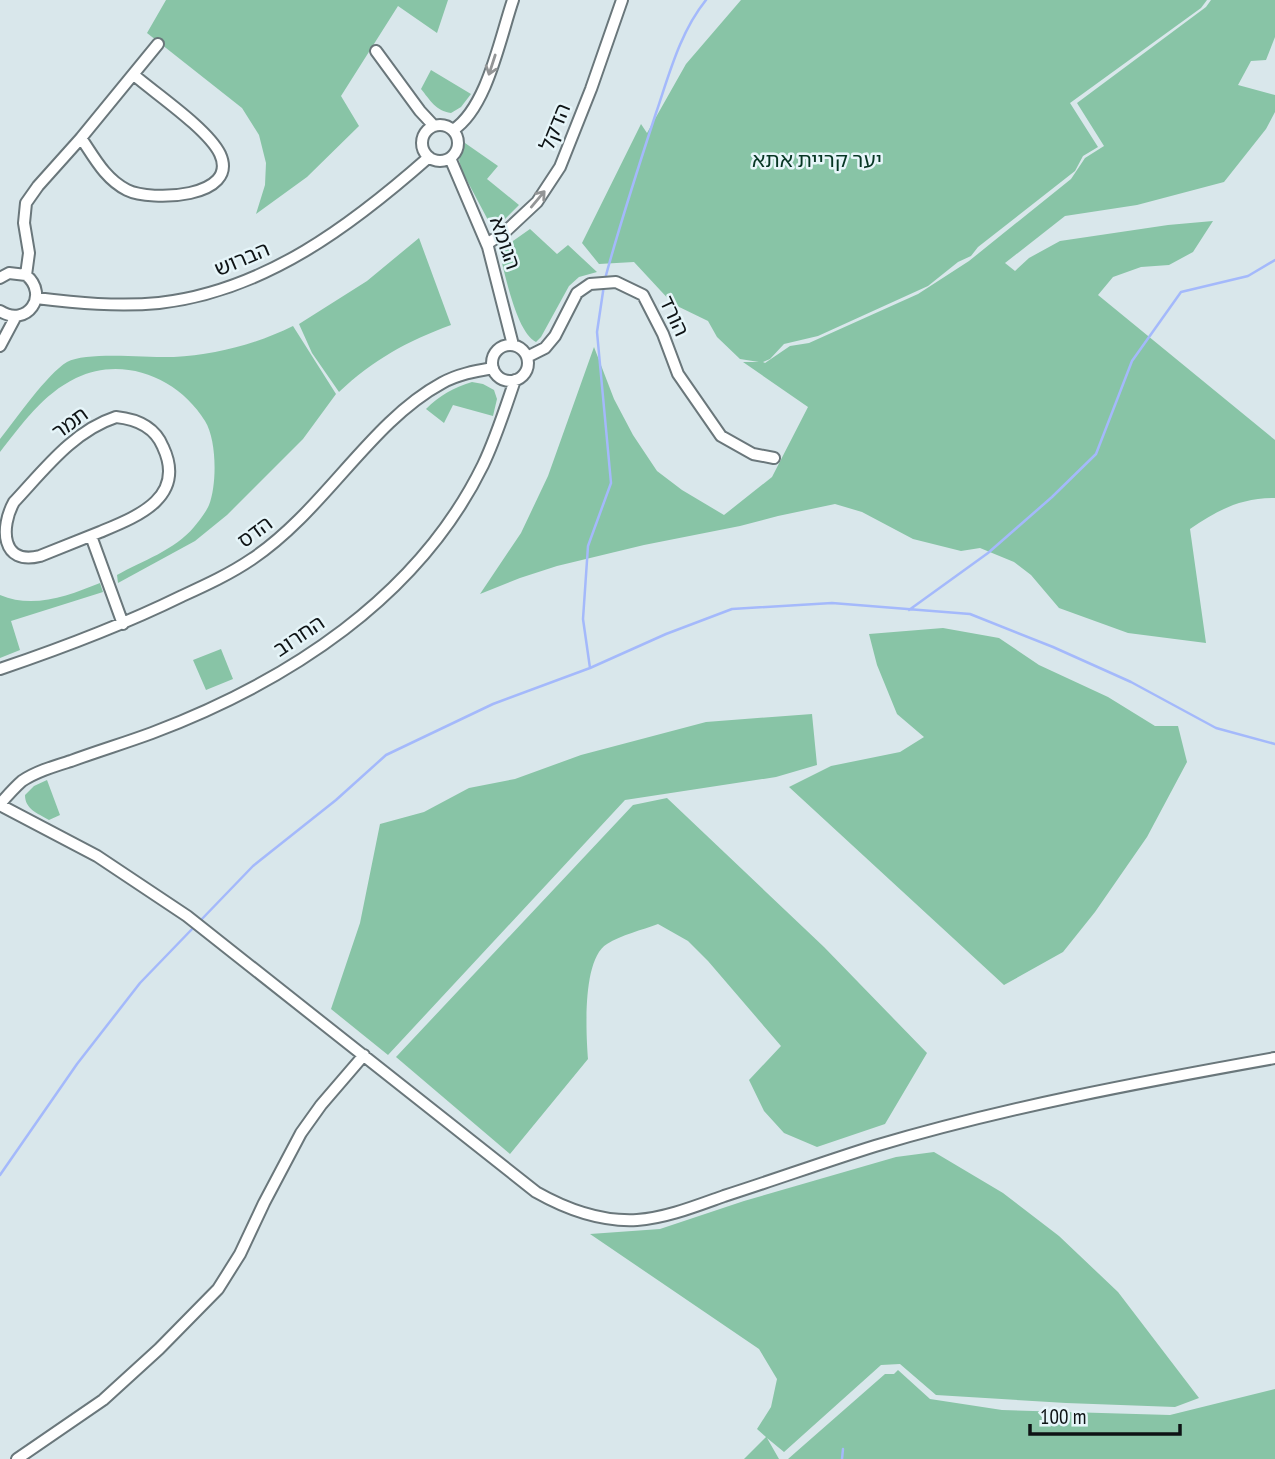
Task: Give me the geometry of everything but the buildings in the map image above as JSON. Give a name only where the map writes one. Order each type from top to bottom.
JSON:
[{"type":"street","points":[[453,130],[465,122],[483,92],[513,0]]},
{"type":"street","name":"הדקל","points":[[487,244],[506,231],[537,202],[560,167],[592,89],[622,0]]},
{"type":"street","points":[[0,311],[8,316],[16,316],[29,311],[36,298],[35,287],[26,275],[29,253],[23,223],[26,203],[158,44]]},
{"type":"street","points":[[376,51],[419,111],[434,126]]},
{"type":"street","points":[[81,138],[105,174],[118,185],[139,194],[149,197],[179,194],[217,182],[222,175],[223,165],[214,144],[134,75]]},
{"type":"street","points":[[444,125],[453,130],[458,145],[450,158],[439,161],[429,158],[422,143],[425,133],[434,126],[444,125]]},
{"type":"street","name":"הברוש","points":[[36,298],[89,304],[158,303],[220,290],[250,279],[307,251],[372,206],[429,158]]},
{"type":"street","name":"הגומא","points":[[450,158],[487,244],[513,345]]},
{"type":"street","points":[[0,278],[9,273],[26,275]]},
{"type":"street","name":"הורד","points":[[527,357],[545,348],[555,336],[578,293],[590,284],[617,282],[643,295],[663,334],[678,374],[721,436],[753,454],[774,458]]},
{"type":"street","points":[[0,346],[16,316]]},
{"type":"street","points":[[507,345],[522,349],[527,357],[527,368],[520,378],[514,380],[499,377],[493,368],[492,362],[497,351],[507,345]]},
{"type":"street","name":"הדס","points":[[0,669],[80,642],[123,624],[221,578],[253,559],[306,515],[400,414],[443,383],[464,374],[493,368]]},
{"type":"street","name":"החרוב","points":[[0,805],[12,790],[35,774],[152,733],[274,677],[368,610],[425,554],[463,501],[494,439],[514,380]]},
{"type":"street","name":"תמר","points":[[116,417],[128,418],[153,431],[163,446],[168,474],[165,488],[149,509],[135,518],[91,536],[32,558],[20,556],[6,544],[4,524],[7,512],[14,502],[78,437],[104,421],[116,417]]},
{"type":"street","points":[[91,536],[123,624]]},
{"type":"street","points":[[0,805],[97,856],[176,909],[536,1192],[560,1206],[613,1220],[639,1220],[676,1212],[875,1147],[965,1121],[1153,1080],[1275,1058]]},
{"type":"street","points":[[18,1459],[103,1401],[218,1289],[240,1254],[301,1133],[363,1055]]},
{"type":"green space","points":[[166,0],[448,0],[437,33],[398,6],[341,96],[359,126],[307,177],[256,214],[265,185],[266,163],[259,135],[242,108],[147,33]]},
{"type":"green space","name":"יער קריית אתא","points":[[741,0],[1207,0],[1201,8],[1070,103],[1098,147],[1083,156],[1075,171],[978,247],[971,256],[958,262],[928,286],[818,336],[784,344],[770,359],[763,362],[765,363],[790,346],[809,343],[918,294],[969,261],[1071,179],[1085,158],[1104,146],[1077,103],[1206,7],[1211,0],[1275,0],[1275,37],[1266,60],[1251,61],[1238,85],[1275,95],[1275,112],[1266,129],[1224,182],[1137,205],[1065,216],[1005,263],[1015,271],[1029,258],[1060,241],[1213,221],[1193,252],[1169,265],[1141,267],[1113,277],[1098,295],[1275,440],[1275,498],[1251,500],[1230,506],[1190,529],[1206,643],[1128,633],[1059,608],[1031,575],[1014,562],[980,548],[961,551],[913,539],[862,512],[835,504],[557,566],[480,594],[521,533],[548,476],[594,347],[614,399],[633,435],[657,471],[682,490],[724,515],[772,477],[808,407],[743,362],[759,362],[740,359],[717,337],[708,321],[673,304],[634,262],[599,264],[582,243],[641,124],[647,133],[686,64]]},
{"type":"green space","points":[[431,70],[471,94],[461,107],[451,113],[446,112],[427,97],[421,89]]},
{"type":"green space","points":[[465,143],[498,166],[487,179],[519,205],[500,224],[489,222],[462,171],[459,160]]},
{"type":"green space","points":[[530,229],[557,254],[568,245],[597,272],[579,277],[569,286],[536,342],[529,336],[517,315],[499,251]]},
{"type":"green space","points":[[419,238],[451,325],[391,352],[339,392],[312,353],[299,324],[367,281]]},
{"type":"green space","points":[[293,326],[336,394],[303,439],[227,515],[195,541],[118,583],[117,575],[168,549],[186,535],[209,505],[213,486],[214,451],[209,429],[194,406],[165,382],[148,375],[131,370],[94,371],[53,392],[34,410],[0,452],[0,439],[41,386],[67,362],[103,356],[174,357],[204,354],[235,348]]},
{"type":"green space","points":[[472,382],[494,390],[497,399],[493,416],[453,405],[444,423],[426,409],[447,392]]},
{"type":"green space","points":[[100,583],[103,592],[11,621],[20,650],[0,658],[0,595],[38,601],[63,596]]},
{"type":"green space","points":[[943,628],[999,638],[1039,665],[1108,697],[1155,726],[1178,726],[1187,762],[1147,837],[1095,912],[1063,952],[1004,985],[789,787],[831,766],[900,752],[924,737],[897,714],[877,665],[869,634]]},
{"type":"green space","points":[[221,649],[233,679],[206,690],[193,660]]},
{"type":"green space","points":[[812,714],[817,765],[776,777],[625,800],[388,1055],[331,1009],[360,923],[380,824],[424,812],[469,788],[515,779],[581,755],[706,722]]},
{"type":"green space","points":[[47,780],[60,815],[49,820],[29,807],[25,795],[34,786]]},
{"type":"green space","points":[[667,798],[824,947],[927,1053],[885,1124],[817,1147],[784,1133],[764,1111],[749,1080],[781,1046],[688,941],[658,924],[625,935],[607,944],[599,952],[589,980],[587,997],[588,1059],[510,1154],[396,1057],[633,805]]},
{"type":"green space","points":[[934,1152],[1003,1193],[1059,1236],[1118,1292],[1199,1398],[1175,1407],[936,1395],[900,1364],[881,1365],[784,1452],[767,1438],[779,1459],[744,1459],[766,1437],[757,1429],[771,1407],[777,1379],[759,1349],[590,1234],[660,1229],[744,1201],[896,1157]]},
{"type":"green space","points":[[898,1370],[930,1399],[1002,1410],[1170,1415],[1275,1389],[1275,1459],[788,1459],[885,1374],[894,1374]]},
{"type":"waterway","points":[[605,279],[671,69],[689,26],[706,0]]},
{"type":"waterway","points":[[909,610],[988,553],[1096,454],[1132,361],[1181,292],[1248,276],[1275,260]]},
{"type":"waterway","points":[[590,668],[583,619],[588,546],[611,483],[597,332],[604,285]]},
{"type":"waterway","points":[[200,921],[253,866],[336,800],[386,755],[493,704],[590,668],[666,634],[732,609],[832,603],[970,614],[1131,682],[1216,728],[1275,744]]},
{"type":"waterway","points":[[0,1175],[77,1064],[140,983],[195,926]]},
{"type":"waterway","points":[[842,1459],[843,1449]]}]
